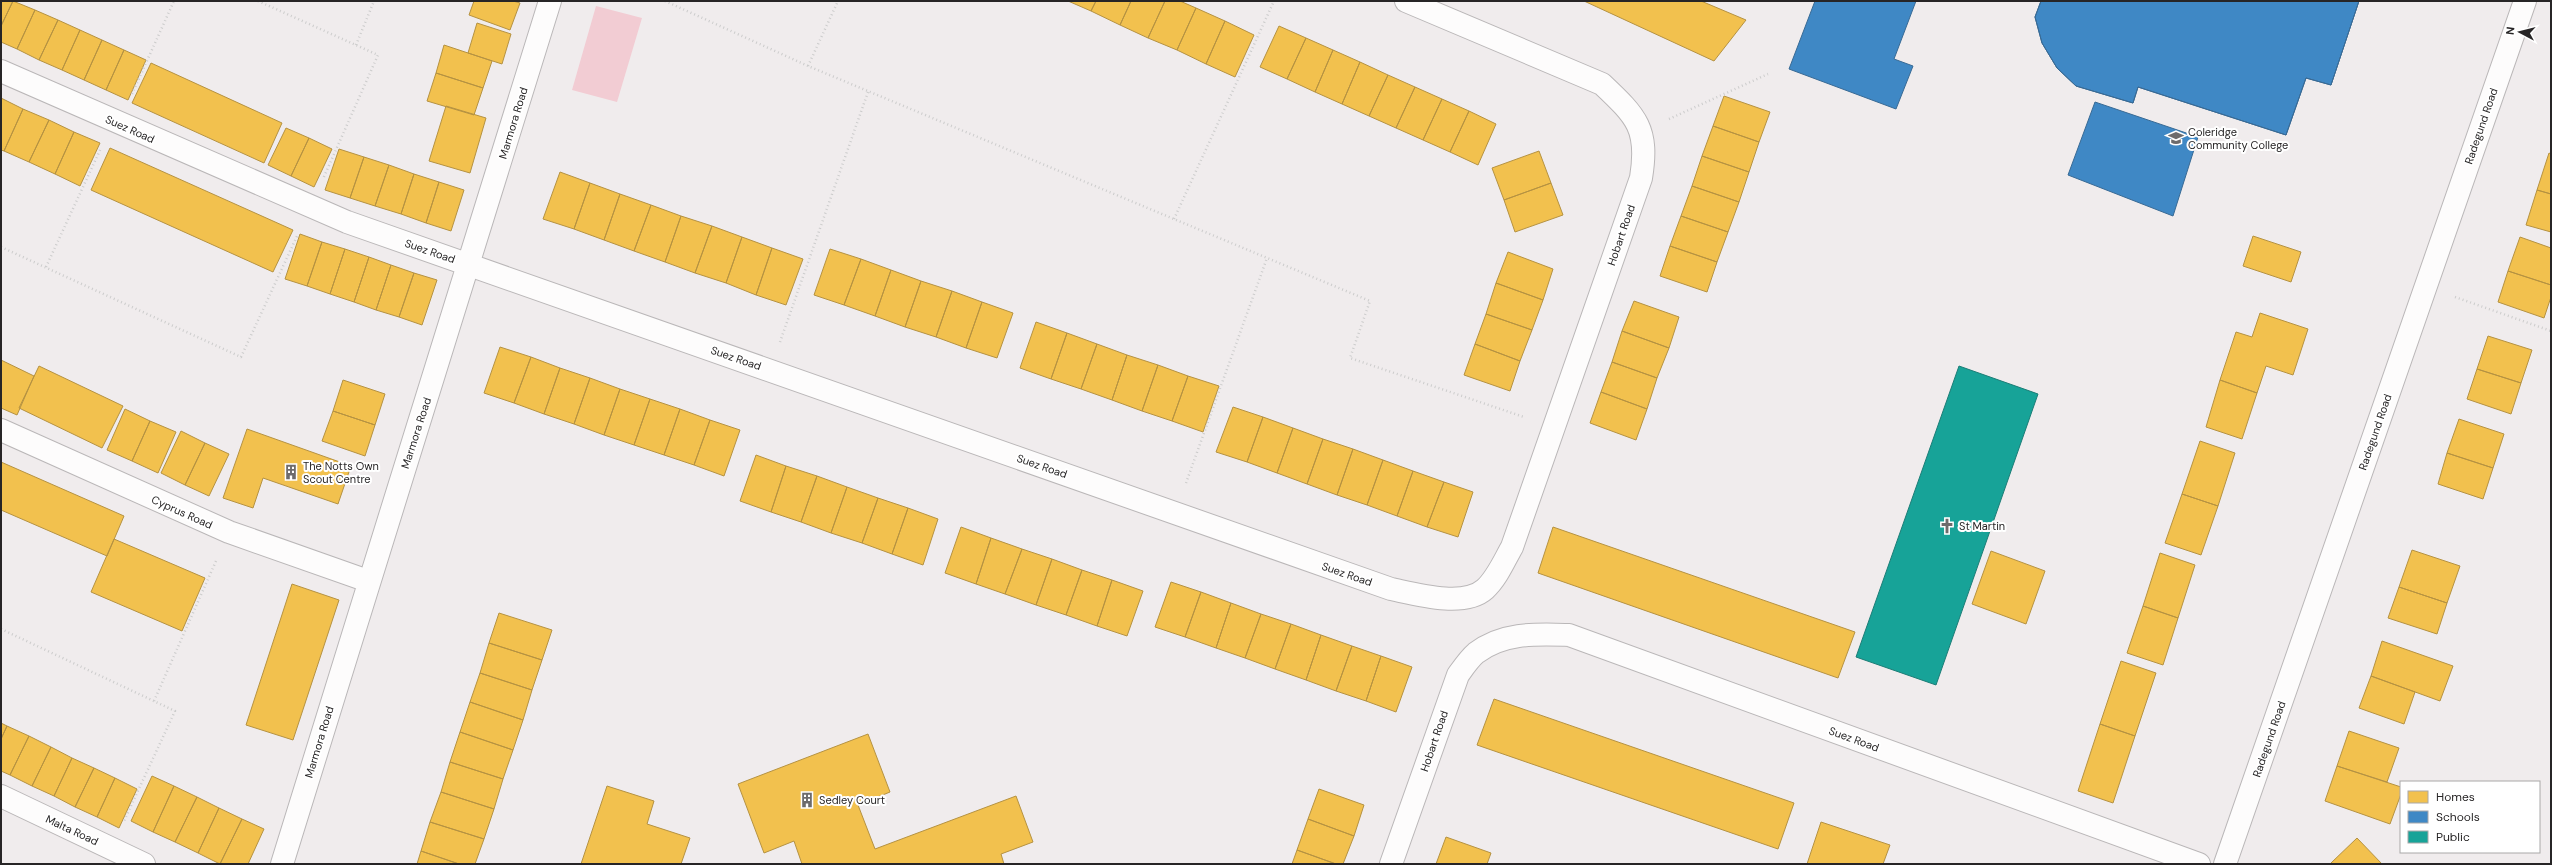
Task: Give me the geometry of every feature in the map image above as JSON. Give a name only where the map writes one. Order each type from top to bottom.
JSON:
[{"type":"street","name":"Marmora Road","points":[[282,864],[368,581],[470,265],[550,1]]},
{"type":"street","name":"Hobart Road","points":[[1406,1],[1602,84],[1626,107],[1641,131],[1645,154],[1641,178],[1512,547],[1499,571],[1484,590]]},
{"type":"street","name":"Radegund Road","points":[[2225,864],[2525,1]]},
{"type":"street","name":"Suez Road","points":[[1,71],[116,123],[347,222],[1391,589],[1440,599],[1462,597],[1484,590]]},
{"type":"street","name":"Cyprus Road","points":[[1,430],[229,532],[368,581]]},
{"type":"street","name":"Suez Road","points":[[1504,638],[1533,634],[1569,635],[2199,864]]},
{"type":"street","name":"Hobart Road","points":[[1391,864],[1458,675],[1476,654],[1504,638]]},
{"type":"street","name":"Malta Road","points":[[1,796],[144,864]]},
{"type":"path","points":[[46,267],[174,1]]},
{"type":"path","points":[[1,247],[241,357],[311,207],[378,55],[258,1]]},
{"type":"path","points":[[356,45],[374,1]]},
{"type":"path","points":[[665,1],[868,92],[1370,301],[1350,358],[1554,427]]},
{"type":"path","points":[[808,66],[838,1]]},
{"type":"path","points":[[1174,219],[1274,1]]},
{"type":"path","points":[[1641,131],[1768,74]]},
{"type":"path","points":[[770,370],[868,92]]},
{"type":"path","points":[[1175,513],[1267,258]]},
{"type":"path","points":[[2425,287],[2551,331]]},
{"type":"path","points":[[154,701],[229,532]]},
{"type":"path","points":[[1,629],[175,711],[111,848]]},
{"type":"shaded area","points":[[596,6],[642,18],[617,102],[572,90]]},
{"type":"building: Homes","points":[[1,1],[13,1],[1,26]]},
{"type":"building: Homes","points":[[13,1],[35,10],[17,49],[1,42],[1,26]]},
{"type":"building: Homes","points":[[474,1],[513,1],[520,3],[510,30],[469,15]]},
{"type":"building: Homes","points":[[1068,1],[1096,1],[1091,11]]},
{"type":"building: Homes","points":[[1096,1],[1131,1],[1120,25],[1091,11]]},
{"type":"building: Homes","points":[[1131,1],[1165,1],[1148,38],[1120,25]]},
{"type":"building: Homes","points":[[1165,1],[1180,1],[1196,8],[1177,50],[1148,38]]},
{"type":"building: Homes","points":[[1584,1],[1701,1],[1746,20],[1714,61]]},
{"type":"building: Homes","points":[[1196,8],[1225,21],[1206,64],[1177,50]]},
{"type":"building: Homes","points":[[35,10],[58,20],[39,60],[17,49]]},
{"type":"building: Homes","points":[[58,20],[80,30],[62,70],[39,60]]},
{"type":"building: Homes","points":[[1225,21],[1254,35],[1235,77],[1206,64]]},
{"type":"building: Homes","points":[[477,23],[511,34],[502,64],[468,53]]},
{"type":"building: Homes","points":[[1279,26],[1306,38],[1287,79],[1260,67]]},
{"type":"building: Homes","points":[[80,30],[102,40],[84,80],[62,70]]},
{"type":"building: Homes","points":[[1306,38],[1333,50],[1315,92],[1287,79]]},
{"type":"building: Homes","points":[[102,40],[124,50],[106,90],[84,80]]},
{"type":"building: Homes","points":[[444,45],[492,61],[483,88],[436,73]]},
{"type":"building: Homes","points":[[124,50],[146,60],[128,100],[106,90]]},
{"type":"building: Homes","points":[[1333,50],[1360,62],[1342,104],[1315,92]]},
{"type":"building: Homes","points":[[1360,62],[1388,75],[1369,116],[1342,104]]},
{"type":"building: Homes","points":[[151,63],[282,123],[264,163],[132,103]]},
{"type":"building: Homes","points":[[436,73],[483,88],[474,115],[427,101]]},
{"type":"building: Homes","points":[[1388,75],[1415,87],[1396,128],[1369,116]]},
{"type":"building: Homes","points":[[1415,87],[1442,99],[1423,140],[1396,128]]},
{"type":"building: Homes","points":[[1724,96],[1770,112],[1759,142],[1713,126]]},
{"type":"building: Homes","points":[[1,98],[23,109],[4,151],[1,150]]},
{"type":"building: Homes","points":[[1442,99],[1469,111],[1450,152],[1423,140]]},
{"type":"building: Homes","points":[[446,106],[486,118],[470,173],[429,161]]},
{"type":"building: Homes","points":[[23,109],[49,120],[29,162],[4,151]]},
{"type":"building: Homes","points":[[1469,111],[1496,124],[1478,165],[1450,152]]},
{"type":"building: Homes","points":[[49,120],[74,132],[55,174],[29,162]]},
{"type":"building: Homes","points":[[1713,126],[1759,142],[1749,172],[1702,156]]},
{"type":"building: Homes","points":[[286,128],[309,138],[291,176],[268,165]]},
{"type":"building: Homes","points":[[74,132],[100,143],[80,186],[55,174]]},
{"type":"building: Homes","points":[[309,138],[332,149],[314,187],[291,176]]},
{"type":"building: Homes","points":[[110,148],[293,230],[273,272],[91,190]]},
{"type":"building: Homes","points":[[339,149],[364,157],[350,198],[325,190]]},
{"type":"building: Homes","points":[[1539,151],[1551,183],[1504,200],[1492,168]]},
{"type":"building: Homes","points":[[2549,153],[2551,154],[2551,194],[2537,190]]},
{"type":"building: Homes","points":[[1702,156],[1749,172],[1739,202],[1692,186]]},
{"type":"building: Homes","points":[[364,157],[389,165],[375,206],[350,198]]},
{"type":"building: Homes","points":[[389,165],[414,174],[401,214],[375,206]]},
{"type":"building: Homes","points":[[560,172],[590,183],[574,229],[543,219]]},
{"type":"building: Homes","points":[[414,174],[439,182],[426,223],[401,214]]},
{"type":"building: Homes","points":[[439,182],[464,190],[451,231],[426,223]]},
{"type":"building: Homes","points":[[590,183],[620,194],[604,240],[574,229]]},
{"type":"building: Homes","points":[[1551,183],[1563,215],[1515,232],[1504,200]]},
{"type":"building: Homes","points":[[1692,186],[1739,202],[1728,232],[1681,216]]},
{"type":"building: Homes","points":[[2537,190],[2551,194],[2551,232],[2526,225]]},
{"type":"building: Homes","points":[[620,194],[651,205],[634,251],[604,240]]},
{"type":"building: Homes","points":[[651,205],[681,216],[665,262],[634,251]]},
{"type":"building: Homes","points":[[681,216],[712,226],[695,273],[665,262]]},
{"type":"building: Homes","points":[[1681,216],[1728,232],[1717,262],[1670,246]]},
{"type":"building: Homes","points":[[712,226],[742,237],[726,283],[695,273]]},
{"type":"building: Homes","points":[[300,234],[322,242],[307,286],[285,279]]},
{"type":"building: Homes","points":[[2253,236],[2301,252],[2291,282],[2243,266]]},
{"type":"building: Homes","points":[[742,237],[772,248],[756,295],[726,283]]},
{"type":"building: Homes","points":[[2520,237],[2551,248],[2551,285],[2508,271]]},
{"type":"building: Homes","points":[[322,242],[345,249],[330,294],[307,286]]},
{"type":"building: Homes","points":[[1670,246],[1717,262],[1707,292],[1660,276]]},
{"type":"building: Homes","points":[[772,248],[803,259],[786,305],[756,295]]},
{"type":"building: Homes","points":[[345,249],[369,257],[354,302],[330,294]]},
{"type":"building: Homes","points":[[830,249],[861,259],[844,305],[814,295]]},
{"type":"building: Homes","points":[[1508,252],[1553,269],[1543,300],[1496,283]]},
{"type":"building: Homes","points":[[369,257],[391,265],[376,310],[354,302]]},
{"type":"building: Homes","points":[[861,259],[891,270],[875,316],[844,305]]},
{"type":"building: Homes","points":[[391,265],[414,273],[399,317],[376,310]]},
{"type":"building: Homes","points":[[891,270],[921,281],[905,327],[875,316]]},
{"type":"building: Homes","points":[[2508,271],[2551,285],[2551,297],[2544,318],[2498,302]]},
{"type":"building: Homes","points":[[414,273],[437,280],[422,325],[399,317]]},
{"type":"building: Homes","points":[[921,281],[952,291],[936,337],[905,327]]},
{"type":"building: Homes","points":[[1496,283],[1543,300],[1532,330],[1486,314]]},
{"type":"building: Homes","points":[[952,291],[982,302],[966,348],[936,337]]},
{"type":"building: Homes","points":[[1634,301],[1679,317],[1669,348],[1622,331]]},
{"type":"building: Homes","points":[[982,302],[1013,313],[997,358],[966,348]]},
{"type":"building: Homes","points":[[2260,313],[2308,329],[2293,375],[2266,366],[2257,393],[2220,380],[2236,332],[2252,337]]},
{"type":"building: Homes","points":[[1486,314],[1532,330],[1520,361],[1475,344]]},
{"type":"building: Homes","points":[[1036,322],[1067,333],[1051,379],[1020,368]]},
{"type":"building: Homes","points":[[1622,331],[1669,348],[1657,378],[1612,362]]},
{"type":"building: Homes","points":[[1067,333],[1097,344],[1081,389],[1051,379]]},
{"type":"building: Homes","points":[[2488,336],[2532,350],[2521,383],[2477,369]]},
{"type":"building: Homes","points":[[1097,344],[1127,355],[1112,400],[1081,389]]},
{"type":"building: Homes","points":[[1475,344],[1520,361],[1510,391],[1464,375]]},
{"type":"building: Homes","points":[[500,347],[531,357],[514,403],[484,393]]},
{"type":"building: Homes","points":[[1127,355],[1158,365],[1142,411],[1112,400]]},
{"type":"building: Homes","points":[[531,357],[560,368],[544,414],[514,403]]},
{"type":"building: Homes","points":[[1,360],[34,376],[17,415],[1,408]]},
{"type":"building: Homes","points":[[1612,362],[1657,378],[1647,409],[1601,392]]},
{"type":"building: Homes","points":[[1158,365],[1188,376],[1172,421],[1142,411]]},
{"type":"building: Homes","points":[[39,366],[123,406],[102,448],[19,408]]},
{"type":"building: Homes","points":[[560,368],[590,378],[574,424],[544,414]]},
{"type":"building: Homes","points":[[2477,369],[2521,383],[2511,414],[2467,399]]},
{"type":"building: Homes","points":[[1188,376],[1219,386],[1203,432],[1172,421]]},
{"type":"building: Homes","points":[[590,378],[620,389],[604,435],[574,424]]},
{"type":"building: Homes","points":[[343,380],[385,394],[375,425],[333,411]]},
{"type":"building: Homes","points":[[2220,380],[2257,393],[2242,439],[2206,427]]},
{"type":"building: Homes","points":[[620,389],[650,399],[634,445],[604,435]]},
{"type":"building: Homes","points":[[1601,392],[1647,409],[1636,440],[1590,423]]},
{"type":"building: Homes","points":[[650,399],[680,409],[664,455],[634,445]]},
{"type":"building: Homes","points":[[1233,407],[1263,417],[1247,462],[1216,452]]},
{"type":"building: Homes","points":[[125,409],[150,421],[132,461],[107,450]]},
{"type":"building: Homes","points":[[680,409],[710,420],[694,465],[664,455]]},
{"type":"building: Homes","points":[[333,411],[375,425],[365,456],[322,441]]},
{"type":"building: Homes","points":[[1263,417],[1293,428],[1277,473],[1247,462]]},
{"type":"building: Homes","points":[[2459,419],[2504,434],[2493,468],[2447,453]]},
{"type":"building: Homes","points":[[710,420],[740,430],[724,476],[694,465]]},
{"type":"building: Homes","points":[[150,421],[176,432],[158,473],[132,461]]},
{"type":"building: Homes","points":[[1293,428],[1323,439],[1307,484],[1277,473]]},
{"type":"building: Homes","name":"The Notts Own Scout Centre","points":[[247,429],[351,466],[338,504],[263,478],[253,508],[223,498]]},
{"type":"building: Homes","points":[[181,431],[205,443],[185,485],[161,473]]},
{"type":"building: Homes","points":[[1323,439],[1353,449],[1337,495],[1307,484]]},
{"type":"building: Homes","points":[[2200,441],[2235,453],[2218,506],[2182,494]]},
{"type":"building: Homes","points":[[205,443],[229,454],[209,496],[185,485]]},
{"type":"building: Homes","points":[[1353,449],[1383,460],[1367,505],[1337,495]]},
{"type":"building: Homes","points":[[2447,453],[2493,468],[2483,499],[2438,484]]},
{"type":"building: Homes","points":[[756,455],[786,466],[771,512],[740,501]]},
{"type":"building: Homes","points":[[1383,460],[1413,471],[1397,516],[1367,505]]},
{"type":"building: Homes","points":[[1,462],[124,516],[107,556],[1,510]]},
{"type":"building: Homes","points":[[786,466],[817,476],[801,522],[771,512]]},
{"type":"building: Homes","points":[[1413,471],[1444,482],[1427,527],[1397,516]]},
{"type":"building: Homes","points":[[817,476],[847,487],[831,533],[801,522]]},
{"type":"building: Homes","points":[[1444,482],[1473,492],[1458,537],[1427,527]]},
{"type":"building: Homes","points":[[847,487],[878,498],[862,543],[831,533]]},
{"type":"building: Homes","points":[[2182,494],[2218,506],[2201,555],[2165,543]]},
{"type":"building: Homes","points":[[878,498],[908,508],[892,554],[862,543]]},
{"type":"building: Homes","points":[[908,508],[938,519],[923,565],[892,554]]},
{"type":"building: Homes","points":[[961,527],[991,538],[976,584],[945,573]]},
{"type":"building: Homes","points":[[1553,527],[1855,632],[1838,678],[1538,573]]},
{"type":"building: Homes","points":[[991,538],[1022,549],[1005,594],[976,584]]},
{"type":"building: Homes","points":[[114,539],[205,578],[182,631],[91,592]]},
{"type":"building: Homes","points":[[1022,549],[1052,559],[1036,605],[1005,594]]},
{"type":"building: Homes","points":[[2412,550],[2460,566],[2447,603],[2399,587]]},
{"type":"building: Homes","points":[[1991,551],[2045,571],[2026,624],[1972,604]]},
{"type":"building: Homes","points":[[2160,553],[2195,565],[2178,618],[2143,606]]},
{"type":"building: Homes","points":[[1052,559],[1082,570],[1066,615],[1036,605]]},
{"type":"building: Homes","points":[[1082,570],[1112,580],[1097,626],[1066,615]]},
{"type":"building: Homes","points":[[1112,580],[1143,591],[1127,636],[1097,626]]},
{"type":"building: Homes","points":[[1171,582],[1201,592],[1185,637],[1155,627]]},
{"type":"building: Homes","points":[[292,584],[339,600],[293,740],[246,725]]},
{"type":"building: Homes","points":[[2399,587],[2447,603],[2437,634],[2388,618]]},
{"type":"building: Homes","points":[[1201,592],[1231,603],[1216,648],[1185,637]]},
{"type":"building: Homes","points":[[1231,603],[1261,614],[1245,658],[1216,648]]},
{"type":"building: Homes","points":[[2143,606],[2178,618],[2163,665],[2127,653]]},
{"type":"building: Homes","points":[[499,613],[552,630],[542,660],[489,643]]},
{"type":"building: Homes","points":[[1261,614],[1291,624],[1275,669],[1245,658]]},
{"type":"building: Homes","points":[[1291,624],[1321,635],[1306,680],[1275,669]]},
{"type":"building: Homes","points":[[1321,635],[1352,646],[1336,691],[1306,680]]},
{"type":"building: Homes","points":[[2382,641],[2453,666],[2440,701],[2371,676]]},
{"type":"building: Homes","points":[[489,643],[542,660],[532,690],[480,673]]},
{"type":"building: Homes","points":[[1352,646],[1381,656],[1366,701],[1336,691]]},
{"type":"building: Homes","points":[[1381,656],[1412,667],[1396,712],[1366,701]]},
{"type":"building: Homes","points":[[2121,661],[2156,673],[2135,736],[2100,724]]},
{"type":"building: Homes","points":[[480,673],[532,690],[523,720],[470,702]]},
{"type":"building: Homes","points":[[2371,676],[2415,692],[2404,724],[2359,708]]},
{"type":"building: Homes","points":[[1494,699],[1794,803],[1778,849],[1477,745]]},
{"type":"building: Homes","points":[[470,702],[523,720],[513,750],[460,732]]},
{"type":"building: Homes","points":[[1,723],[7,726],[1,739]]},
{"type":"building: Homes","points":[[2100,724],[2135,736],[2113,803],[2078,791]]},
{"type":"building: Homes","points":[[7,726],[29,736],[10,775],[1,771],[1,739]]},
{"type":"building: Homes","points":[[2349,731],[2399,748],[2387,782],[2337,766]]},
{"type":"building: Homes","points":[[460,732],[513,750],[503,779],[450,762]]},
{"type":"building: Homes","name":"Sedley Court","points":[[868,734],[890,792],[858,805],[875,849],[1016,796],[1033,842],[1001,854],[1004,864],[802,864],[794,841],[764,853],[738,784]]},
{"type":"building: Homes","points":[[29,736],[51,747],[32,786],[10,775]]},
{"type":"building: Homes","points":[[51,747],[72,758],[54,796],[32,786]]},
{"type":"building: Homes","points":[[72,758],[94,768],[75,807],[54,796]]},
{"type":"building: Homes","points":[[450,762],[503,779],[494,809],[441,792]]},
{"type":"building: Homes","points":[[2337,766],[2400,787],[2400,797],[2390,824],[2325,801]]},
{"type":"building: Homes","points":[[94,768],[115,778],[97,817],[75,807]]},
{"type":"building: Homes","points":[[152,776],[174,786],[153,832],[131,821]]},
{"type":"building: Homes","points":[[115,778],[137,789],[119,828],[97,817]]},
{"type":"building: Homes","points":[[174,786],[197,797],[175,842],[153,832]]},
{"type":"building: Homes","points":[[607,786],[654,801],[647,824],[690,838],[681,864],[581,864]]},
{"type":"building: Homes","points":[[1319,789],[1364,805],[1354,836],[1308,819]]},
{"type":"building: Homes","points":[[441,792],[494,809],[484,839],[430,822]]},
{"type":"building: Homes","points":[[197,797],[219,808],[198,853],[175,842]]},
{"type":"building: Homes","points":[[219,808],[242,819],[220,864],[198,853]]},
{"type":"building: Homes","points":[[242,819],[264,829],[248,864],[220,864]]},
{"type":"building: Homes","points":[[1308,819],[1354,836],[1343,864],[1336,864],[1297,850]]},
{"type":"building: Homes","points":[[430,822],[484,839],[475,864],[459,864],[421,851]]},
{"type":"building: Homes","points":[[1821,822],[1890,845],[1883,864],[1807,864]]},
{"type":"building: Homes","points":[[1446,837],[1491,853],[1487,864],[1436,864]]},
{"type":"building: Homes","points":[[2357,838],[2382,864],[2331,863]]},
{"type":"building: Homes","points":[[1297,850],[1336,864],[1292,864]]},
{"type":"building: Homes","points":[[421,851],[459,864],[417,864]]},
{"type":"building: Schools","points":[[1815,1],[1916,1],[1894,59],[1913,66],[1896,109],[1789,69]]},
{"type":"building: Schools","name":"Coleridge Community College","points":[[2041,1],[2359,1],[2331,85],[2306,78],[2286,135],[2138,87],[2133,103],[2076,86],[2057,68],[2042,43],[2035,17]]},
{"type":"building: Schools","name":"Coleridge Community College","points":[[2041,1],[2359,1],[2331,85],[2306,78],[2286,135],[2138,87],[2133,103],[2076,86],[2057,68],[2042,43],[2035,17]]},
{"type":"building: Schools","points":[[2095,102],[2198,137],[2173,216],[2068,175]]},
{"type":"building: Public","name":"St Martin","points":[[1959,366],[2038,394],[1936,685],[1856,657]]},
{"type":"place","name":"Coleridge Community College","points":[[2176,138]]},
{"type":"place","name":"The Notts Own Scout Centre","points":[[291,472]]},
{"type":"place","name":"St Martin","points":[[1947,526]]},
{"type":"place","name":"Sedley Court","points":[[807,800]]}]
